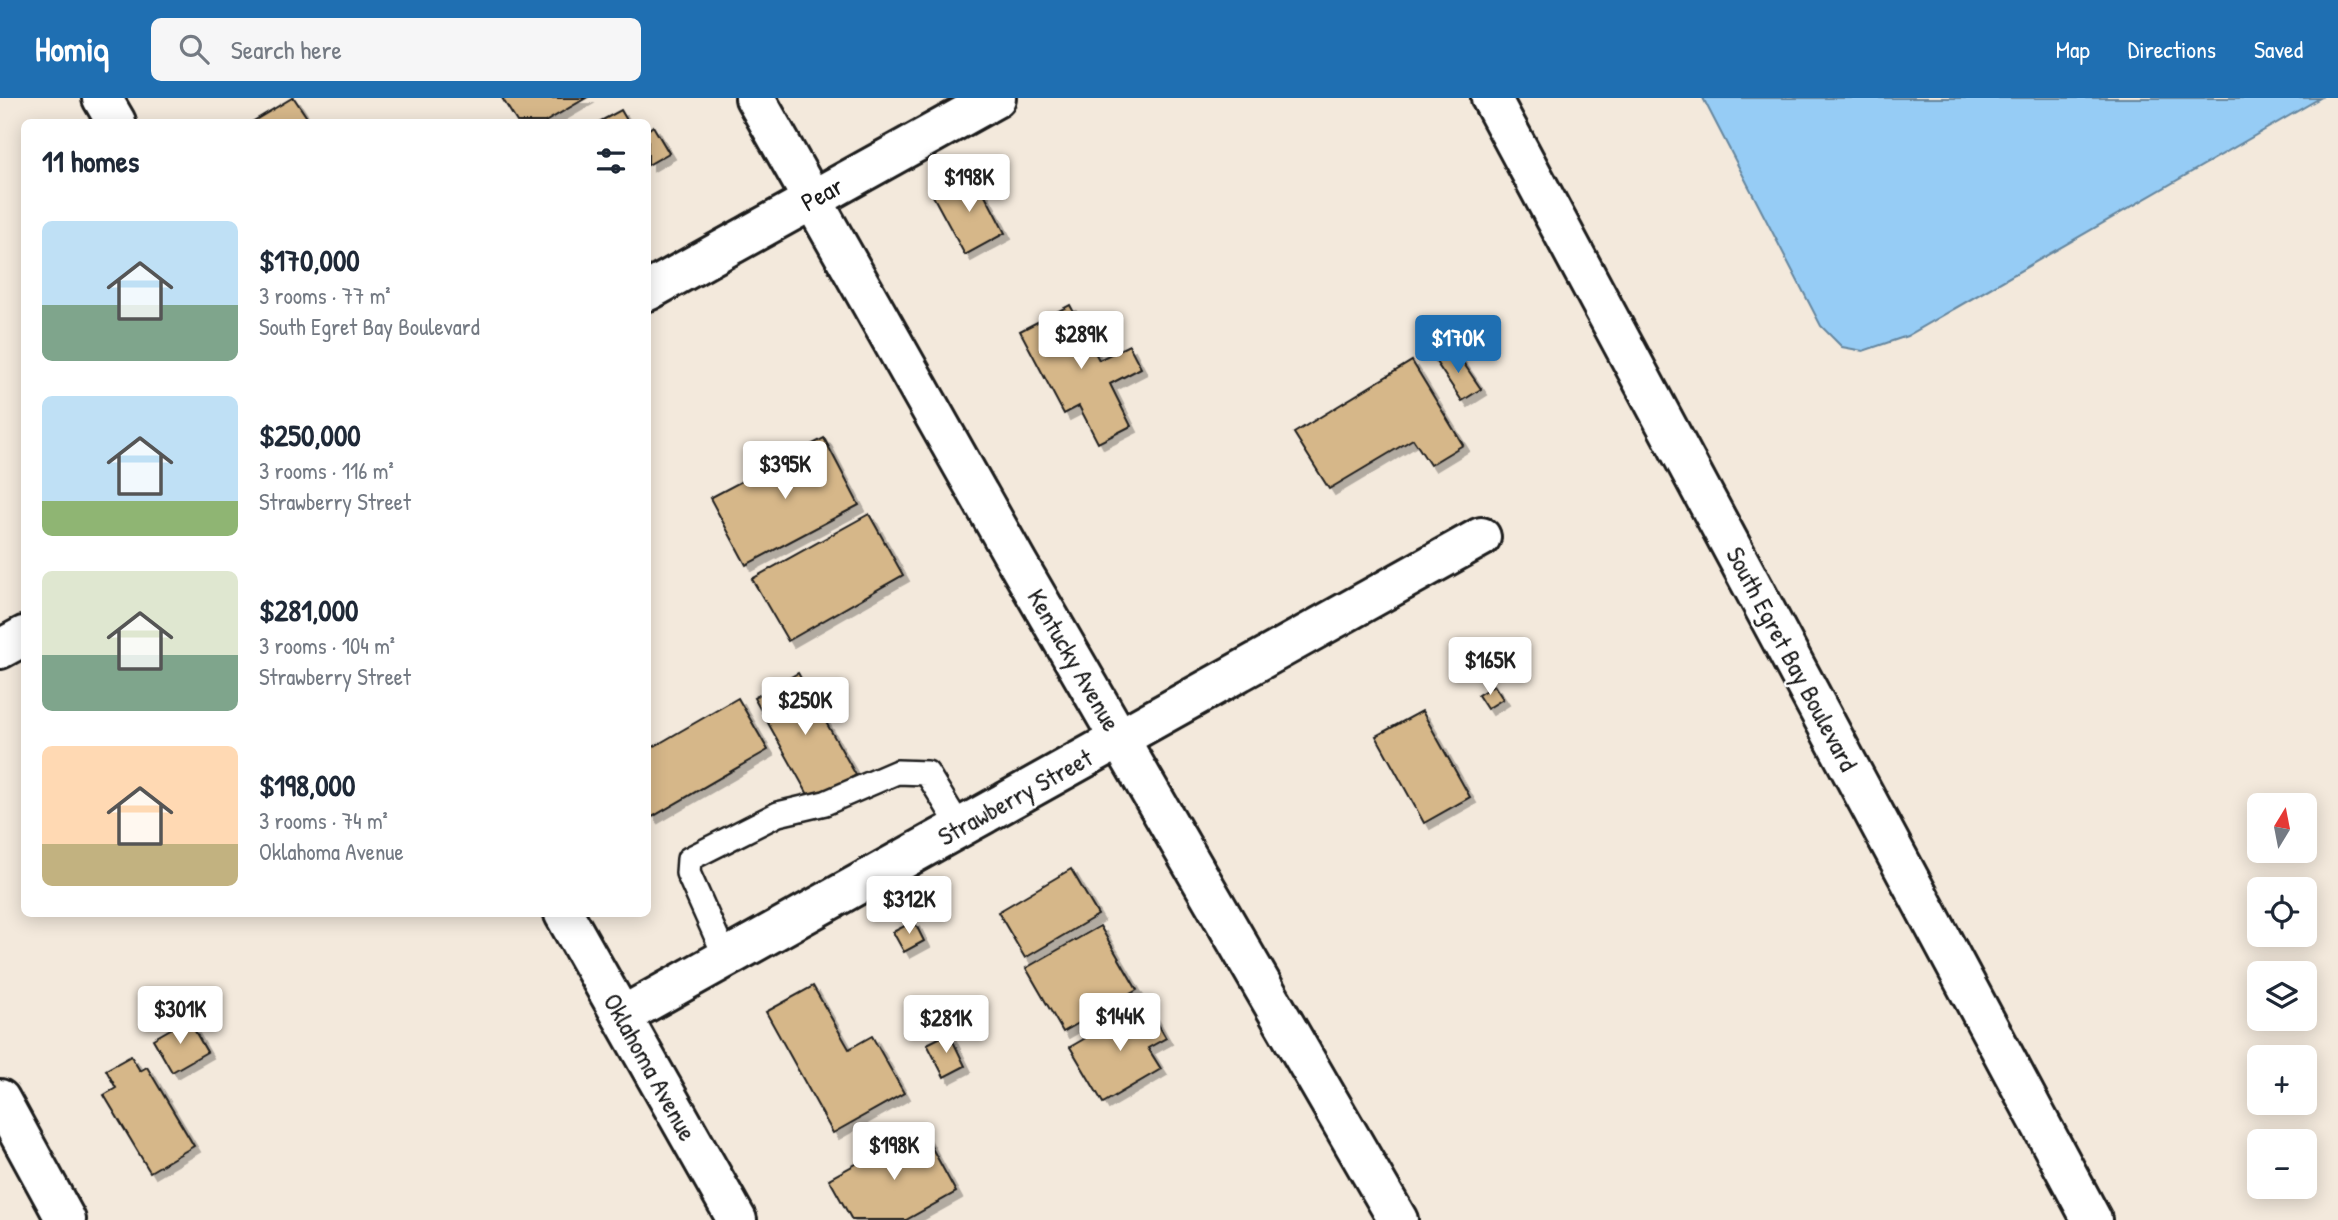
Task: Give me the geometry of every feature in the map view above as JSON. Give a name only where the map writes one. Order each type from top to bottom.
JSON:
[{"type":"street","points":[[102,98],[114,119]]},
{"type":"street","name":"Kentucky Avenue","points":[[755,98],[1017,562],[1398,1220]]},
{"type":"street","name":"Pear","points":[[651,289],[996,98]]},
{"type":"street","name":"South Egret Bay Boulevard","points":[[1491,98],[2092,1220]]},
{"type":"street","name":"Strawberry Street","points":[[622,1016],[1481,537]]},
{"type":"street","points":[[0,649],[21,638]]},
{"type":"street","name":"Oklahoma Avenue","points":[[566,917],[737,1220]]},
{"type":"street","points":[[0,1099],[66,1220]]},
{"type":"lane","points":[[726,958],[688,873],[690,859],[778,814],[825,803],[897,772],[926,773],[960,827]]},
{"type":"water","points":[[1703,98],[2320,98],[1907,336],[1863,351],[1842,347],[1821,326]]},
{"type":"building","points":[[294,98],[308,119],[257,119]]},
{"type":"building","points":[[502,98],[586,98],[550,119],[515,119]]},
{"type":"building","points":[[621,110],[626,119],[604,119]]},
{"type":"building","points":[[653,126],[669,153],[651,163]]},
{"type":"building","points":[[974,174],[1005,233],[965,255],[933,196]]},
{"type":"building","points":[[1070,305],[1099,360],[1129,345],[1141,368],[1110,384],[1131,426],[1098,443],[1079,406],[1064,414],[1020,331]]},
{"type":"building","points":[[1454,349],[1481,389],[1462,401],[1436,362]]},
{"type":"building","points":[[1412,361],[1463,445],[1430,465],[1413,439],[1329,489],[1294,433]]},
{"type":"building","points":[[824,438],[859,505],[746,565],[710,498]]},
{"type":"building","points":[[869,514],[903,575],[788,641],[752,579]]},
{"type":"building","points":[[798,673],[856,775],[811,800],[754,698]]},
{"type":"building","points":[[1494,685],[1503,699],[1487,709],[1478,695]]},
{"type":"building","points":[[738,698],[768,750],[652,817],[651,748]]},
{"type":"building","points":[[1422,711],[1470,797],[1424,823],[1376,736]]},
{"type":"building","points":[[1071,869],[1098,915],[1025,958],[998,912]]},
{"type":"building","points":[[914,921],[924,941],[904,952],[893,932]]},
{"type":"building","points":[[1100,926],[1137,990],[1063,1032],[1026,968]]},
{"type":"building","points":[[813,986],[849,1049],[872,1036],[904,1093],[833,1133],[766,1012]]},
{"type":"building","points":[[1146,1003],[1166,1038],[1148,1048],[1161,1069],[1103,1103],[1070,1047]]},
{"type":"building","points":[[188,1019],[207,1052],[172,1072],[153,1039]]},
{"type":"building","points":[[949,1033],[965,1066],[944,1077],[927,1044]]},
{"type":"building","points":[[131,1056],[140,1071],[147,1067],[194,1146],[150,1172],[104,1095],[116,1088],[106,1070]]},
{"type":"building","points":[[921,1128],[956,1192],[906,1220],[852,1220],[829,1179]]}]
